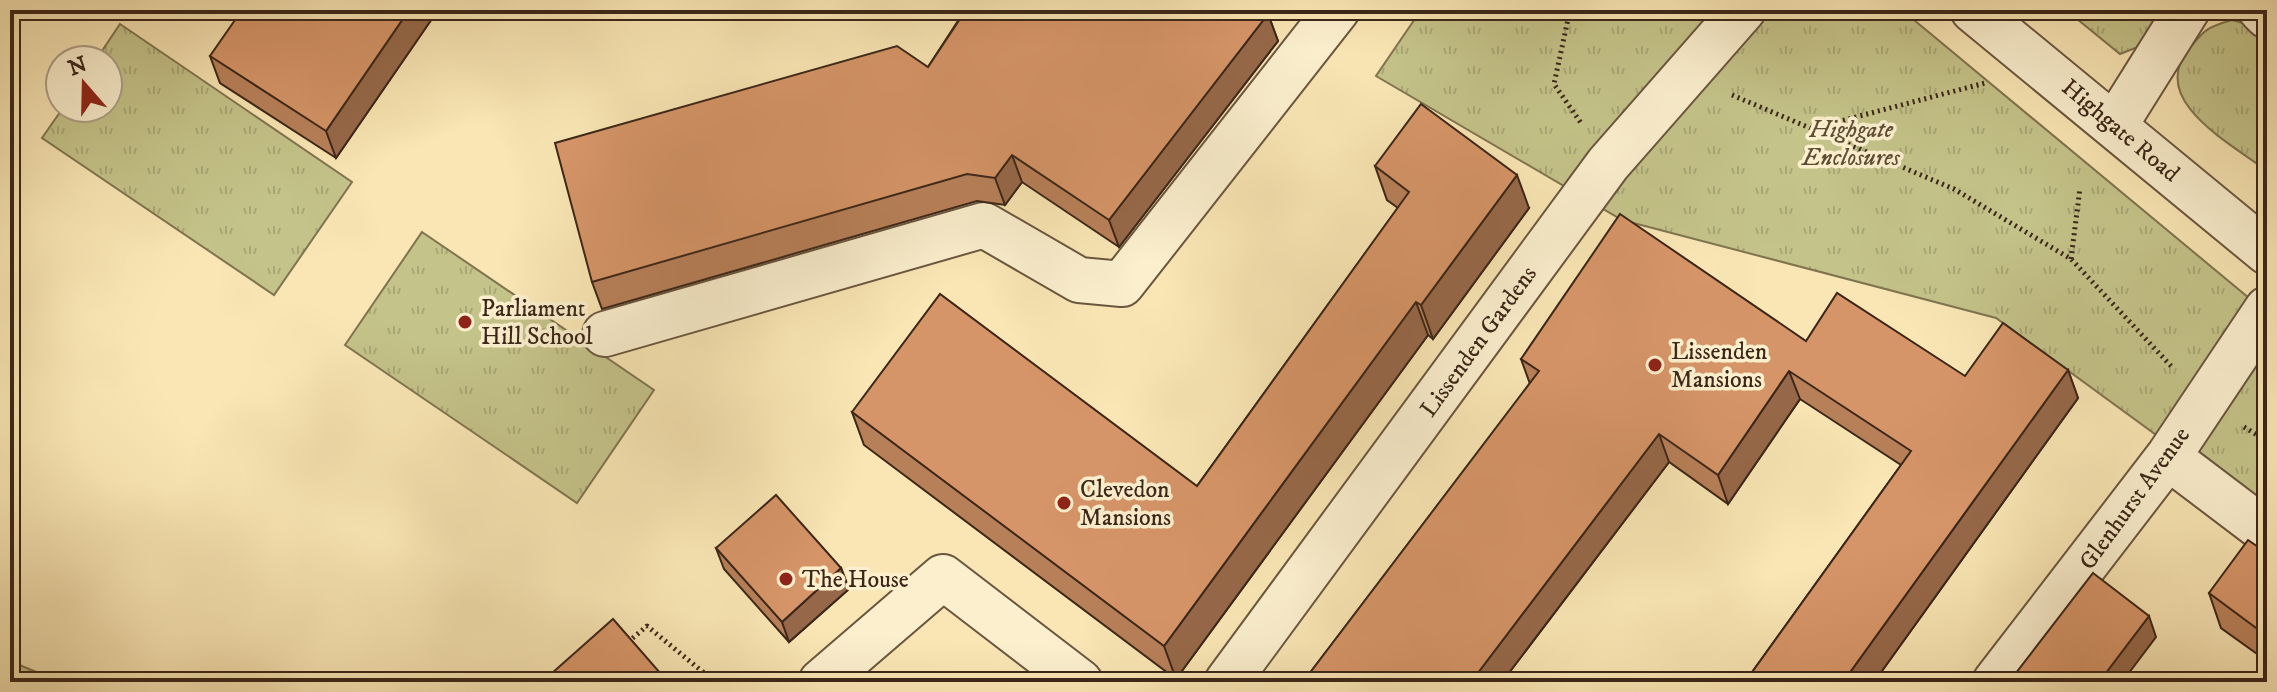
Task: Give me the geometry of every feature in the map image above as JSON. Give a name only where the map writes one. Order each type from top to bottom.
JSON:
[{"type":"street","points":[[605,334],[984,225],[1079,280],[1122,284],[1337,10]]},
{"type":"street","name":"Lissenden Gardens","points":[[1227,682],[1608,164],[1743,10]]},
{"type":"street","name":"Highgate Road","points":[[1973,10],[2267,252]]},
{"type":"street","points":[[2115,125],[2187,10]]},
{"type":"street","points":[[2261,10],[2267,16]]},
{"type":"street","name":"Glenhurst Avenue","points":[[1995,682],[2168,457],[2267,309]]},
{"type":"street","points":[[2168,457],[2267,532]]},
{"type":"street","points":[[821,682],[943,577],[1080,682]]},
{"type":"path","points":[[1570,10],[1554,84],[1608,164]]},
{"type":"path","points":[[1813,129],[1984,84],[2018,46]]},
{"type":"path","points":[[1686,75],[1954,189],[2071,259],[2204,402],[2267,441]]},
{"type":"path","points":[[2071,259],[2080,188]]},
{"type":"path","points":[[625,645],[647,626],[715,682]]},
{"type":"green space","name":"Highgate Enclosures","points":[[1421,10],[1902,10],[2267,313],[2267,516],[1996,318],[1622,220],[1376,76]]},
{"type":"green space","points":[[2066,10],[2165,10],[2143,45],[2120,54]]},
{"type":"green space","points":[[2232,20],[2250,25],[2267,41],[2267,171],[2199,120],[2186,104],[2179,87],[2178,69],[2188,50],[2207,30]]},
{"type":"green space","points":[[120,24],[352,182],[274,295],[42,138],[52,124],[124,124],[124,44],[107,44]]},
{"type":"green space","points":[[422,232],[654,390],[577,503],[345,345]]},
{"type":"green space","points":[[10,661],[60,682],[10,682]]},
{"type":"building","points":[[242,10],[409,10],[326,131],[210,56]]},
{"type":"building","points":[[966,10],[1262,10],[1268,14],[1109,220],[1012,155],[995,178],[967,174],[592,282],[555,143],[897,46],[928,67]]},
{"type":"building","points":[[1421,104],[1517,175],[1421,305],[1416,302],[1164,646],[852,412],[940,294],[1197,486],[1409,192],[1375,166]]},
{"type":"building","points":[[1620,214],[1806,341],[1837,293],[1965,376],[2003,323],[2068,370],[1843,682],[1745,682],[1911,451],[1789,371],[1718,475],[1659,434],[1471,682],[1303,682],[1539,371],[1521,359]]},
{"type":"building","name":"The House","points":[[776,495],[841,568],[782,622],[716,548]]},
{"type":"building","points":[[2248,540],[2267,553],[2267,636],[2209,593]]},
{"type":"building","points":[[2093,573],[2149,616],[2099,682],[2009,682]]},
{"type":"building","points":[[613,619],[668,682],[542,682]]},
{"type":"place","name":"Parliament Hill School","points":[[465,322]]},
{"type":"place","name":"Lissenden Mansions","points":[[1655,365]]},
{"type":"place","name":"Clevedon Mansions","points":[[1064,503]]},
{"type":"place","name":"The House","points":[[786,579]]}]
